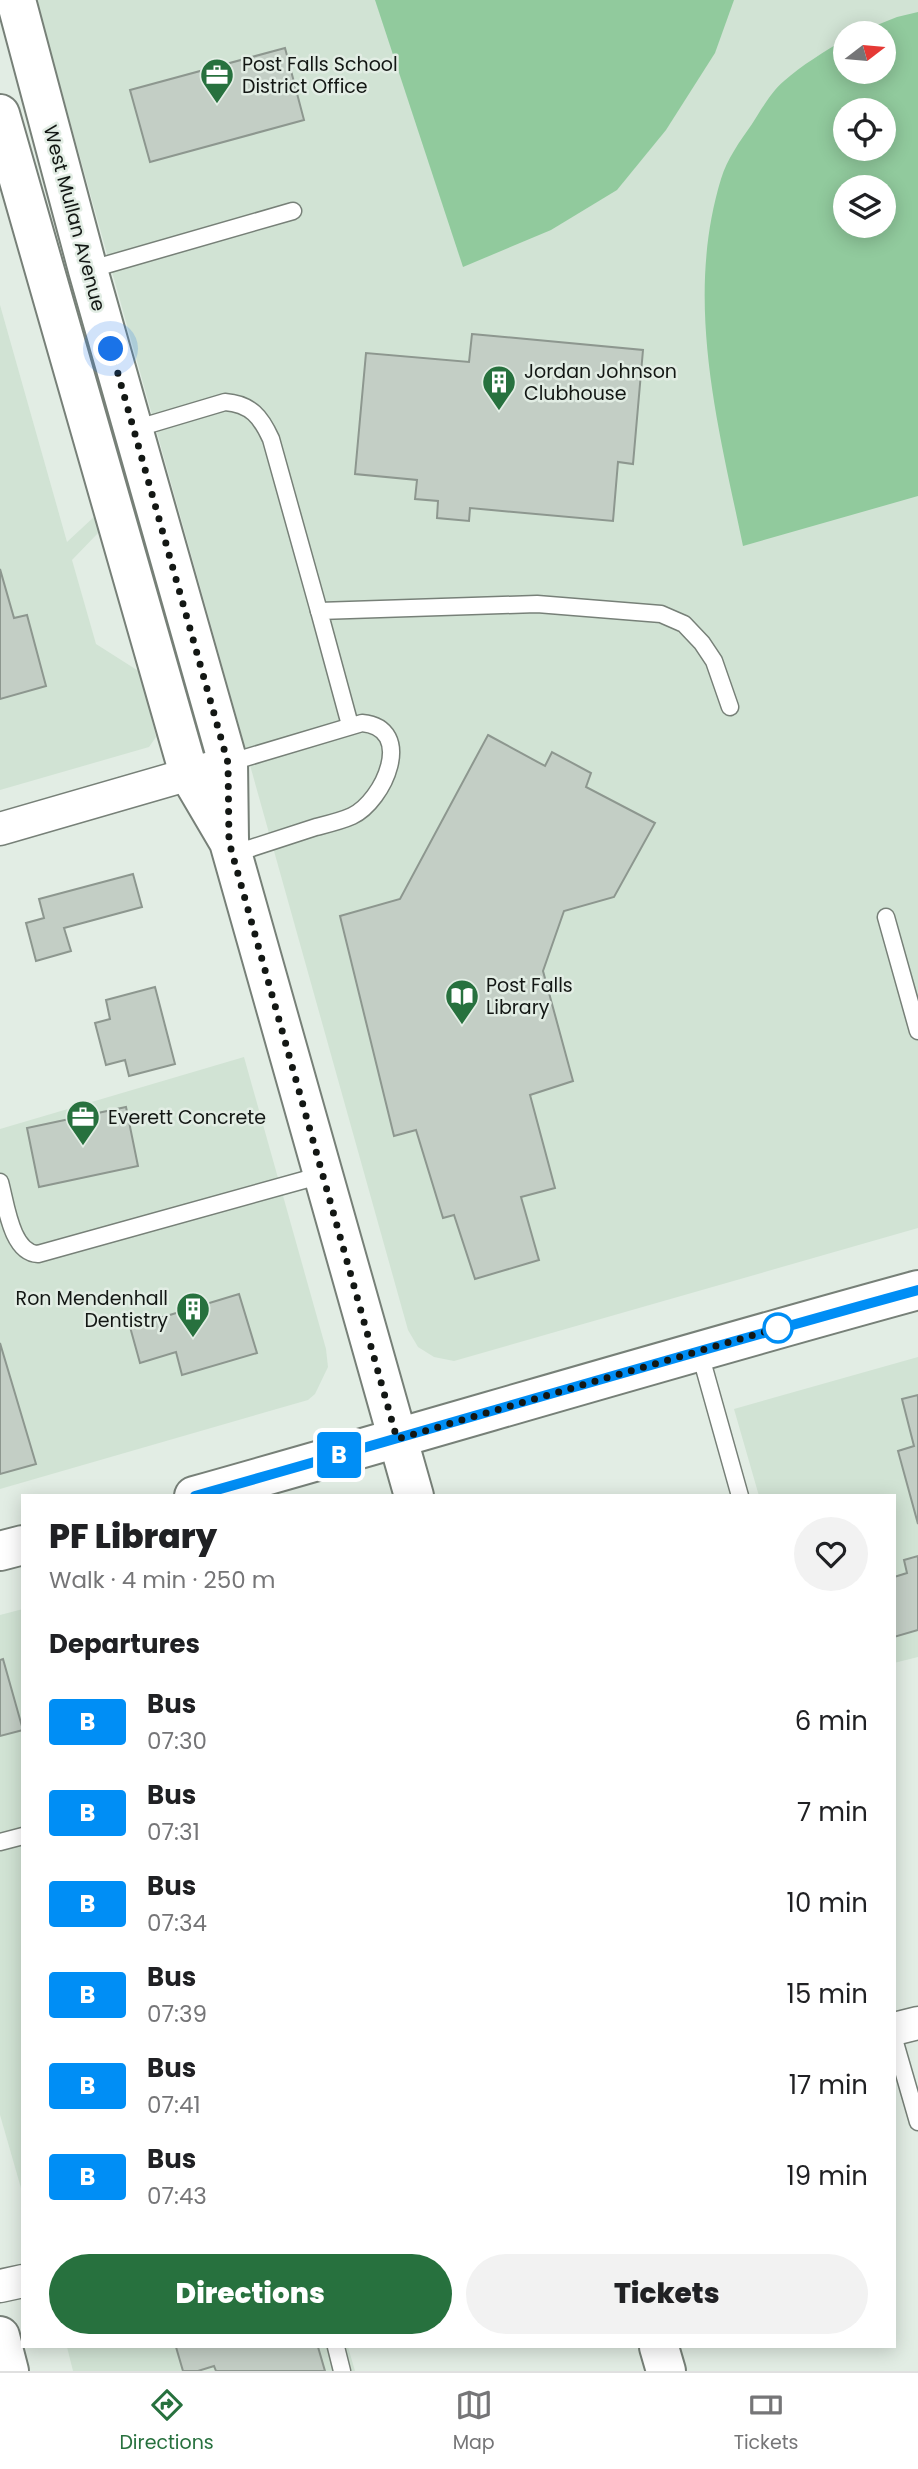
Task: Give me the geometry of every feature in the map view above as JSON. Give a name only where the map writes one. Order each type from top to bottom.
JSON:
[{"type":"street","name":"West Mullan Avenue","points":[[16,0],[88,270],[228,763],[231,848],[413,1494]]},
{"type":"street","name":"West Mullan Avenue","points":[[0,114],[189,774],[231,848]]},
{"type":"street","points":[[0,829],[228,763]]},
{"type":"street","points":[[201,1494],[699,1350],[918,1290]]},
{"type":"street","points":[[0,1551],[21,1546]]},
{"type":"street","points":[[896,2028],[918,2023]]},
{"type":"street","points":[[0,2287],[21,2282]]},
{"type":"street","points":[[0,2336],[9,2371]]},
{"type":"street","points":[[659,2348],[666,2371]]},
{"type":"lane","points":[[88,270],[293,211]]},
{"type":"lane","points":[[93,442],[225,402],[251,408],[263,421],[271,439],[350,725]]},
{"type":"lane","points":[[319,611],[537,604],[661,614],[684,624],[702,643],[714,661],[730,707]]},
{"type":"lane","points":[[228,763],[350,725],[375,724],[386,732],[393,755],[376,794],[354,816],[231,848]]},
{"type":"lane","points":[[886,917],[918,1031]]},
{"type":"lane","points":[[0,1182],[18,1241],[29,1253],[47,1253],[322,1175]]},
{"type":"lane","points":[[0,1246],[18,1241]]},
{"type":"lane","points":[[699,1350],[739,1494]]},
{"type":"lane","points":[[0,1842],[21,1837]]},
{"type":"lane","points":[[896,2046],[918,2122]]},
{"type":"lane","points":[[336,2348],[342,2371]]},
{"type":"shaded area","points":[[36,0],[918,0],[918,1228],[454,1361],[434,1357],[418,1347],[408,1330]]},
{"type":"shaded area","points":[[0,305],[67,542],[95,516],[99,532],[72,560],[96,644],[140,672],[156,737],[149,747],[0,790]]},
{"type":"shaded area","points":[[244,1057],[326,1349],[328,1367],[315,1394],[308,1400],[0,1489],[0,1129]]},
{"type":"shaded area","points":[[918,1357],[918,1657],[896,1662],[896,1494],[758,1494],[734,1409]]},
{"type":"shaded area","points":[[21,1610],[21,2188],[0,2115],[0,1615]]},
{"type":"shaded area","points":[[67,2348],[348,2348],[355,2371],[73,2371]]},
{"type":"green space","points":[[375,0],[734,0],[715,53],[666,130],[617,190],[551,230],[463,267]]},
{"type":"green space","points":[[918,12],[918,496],[743,546],[715,409],[705,317],[705,271],[710,225],[721,179],[734,150],[771,96],[784,81],[833,46],[833,84],[896,84],[896,21],[887,21]]},
{"type":"building","name":"Post Falls School District Office","points":[[285,48],[304,120],[150,162],[130,90]]},
{"type":"building","name":"Jordan Johnson Clubhouse","points":[[472,334],[643,350],[633,464],[618,462],[613,521],[470,508],[469,521],[437,518],[438,501],[415,499],[417,480],[355,474],[366,353],[469,362]]},
{"type":"building","points":[[0,569],[14,618],[27,615],[46,686],[0,699]]},
{"type":"building","name":"Post Falls Library","points":[[488,735],[545,766],[552,752],[591,773],[586,787],[655,823],[614,897],[564,911],[543,971],[573,1081],[530,1095],[555,1188],[521,1197],[539,1260],[475,1279],[454,1215],[443,1218],[416,1130],[394,1136],[340,916],[400,899]]},
{"type":"building","points":[[133,874],[142,907],[64,928],[71,951],[36,961],[26,923],[44,918],[39,899]]},
{"type":"building","points":[[155,987],[175,1064],[129,1076],[125,1060],[106,1065],[95,1023],[110,1019],[106,1000]]},
{"type":"building","name":"Everett Concrete","points":[[126,1107],[138,1166],[39,1187],[27,1128]]},
{"type":"building","name":"Ron Mendenhall Dentistry","points":[[239,1294],[257,1353],[182,1375],[176,1352],[140,1363],[130,1327]]},
{"type":"building","points":[[0,1343],[36,1464],[0,1474]]},
{"type":"building","points":[[918,1395],[918,1524],[898,1451],[914,1446],[902,1399]]},
{"type":"building","points":[[918,1556],[918,1630],[896,1636],[896,1576],[907,1573],[904,1560]]},
{"type":"building","points":[[3,1659],[21,1731],[0,1736],[0,1660]]},
{"type":"building","points":[[176,2348],[318,2348],[325,2371],[216,2371],[214,2366],[198,2371],[183,2371]]},
{"type":"bus line","name":"B","points":[[202,1494],[699,1350],[918,1290]]},
{"type":"place","name":"Post Falls School District Office","points":[[217,105]]},
{"type":"place","name":"Jordan Johnson Clubhouse","points":[[499,412]]},
{"type":"place","name":"Post Falls Library","points":[[462,1026]]},
{"type":"place","name":"Everett Concrete","points":[[83,1147]]},
{"type":"place","name":"Ron Mendenhall Dentistry","points":[[193,1339]]},
{"type":"route","points":[[111,349],[228,763],[229,842],[397,1439],[778,1328]]}]
